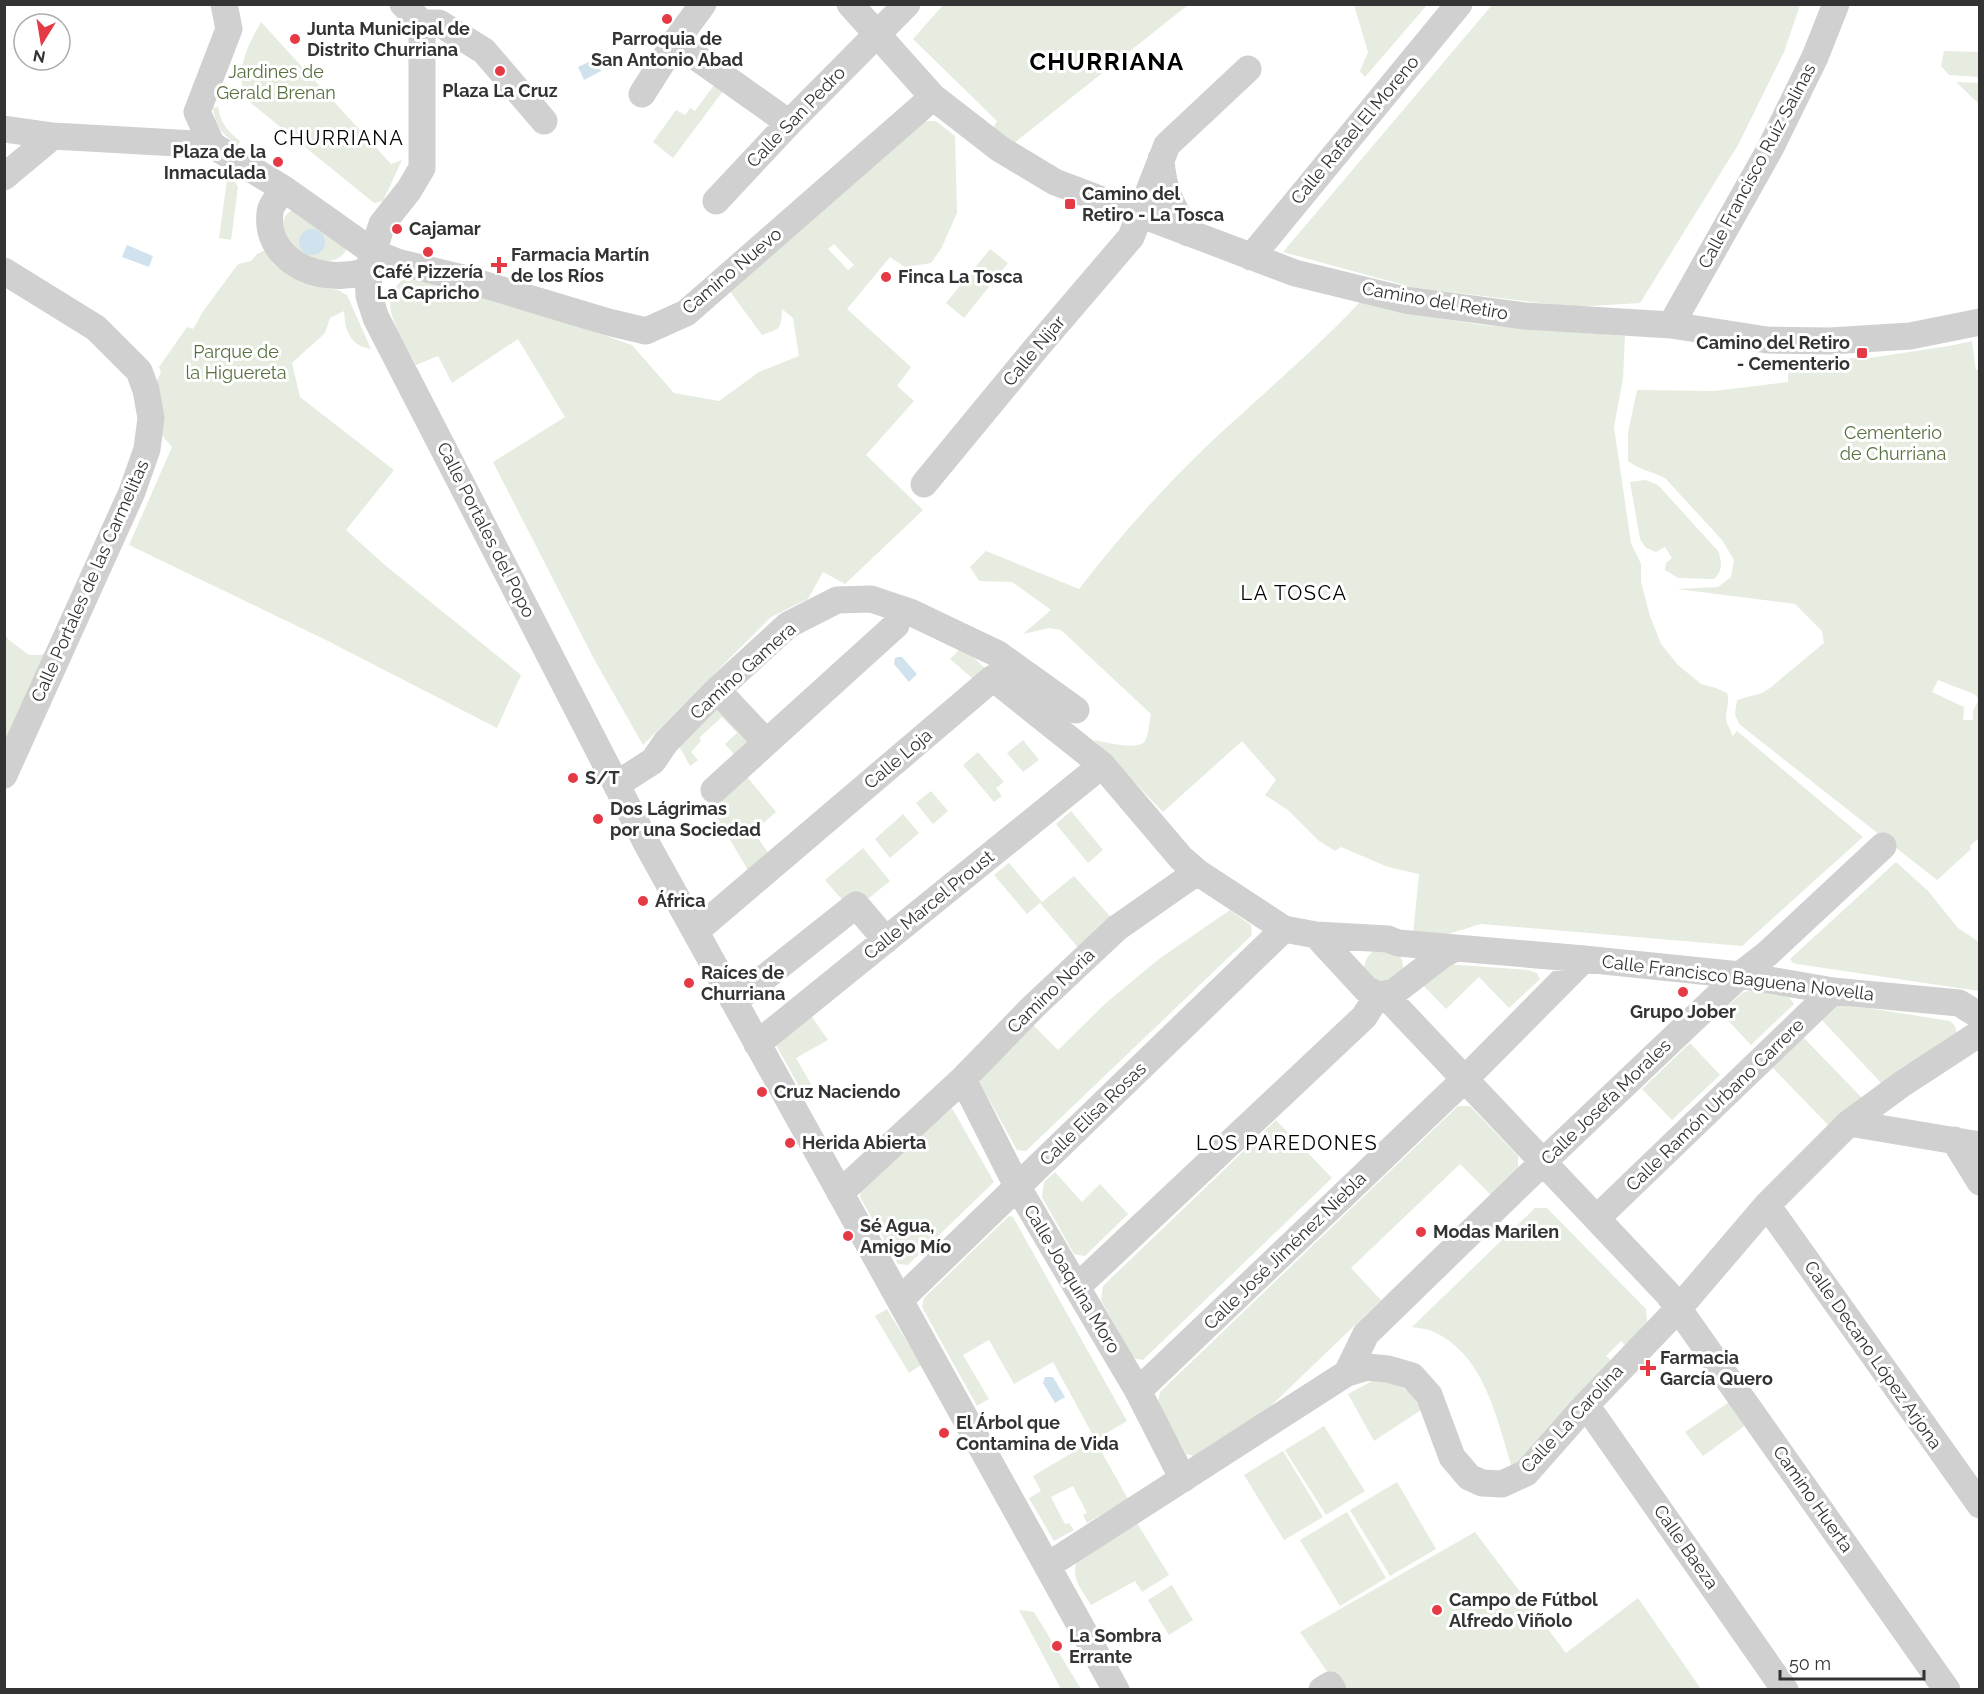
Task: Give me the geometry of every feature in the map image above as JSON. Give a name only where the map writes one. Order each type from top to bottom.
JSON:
[{"type":"street","points":[[642,94],[675,42],[703,4]]},
{"type":"street","points":[[850,4],[933,97]]},
{"type":"street","name":"Calle San Pedro","points":[[716,201],[789,123],[907,4]]},
{"type":"street","name":"Calle Rafael El Moreno","points":[[1251,256],[1459,4]]},
{"type":"street","name":"Calle Francisco Ruiz Salinas","points":[[1671,325],[1770,149],[1815,57],[1836,4]]},
{"type":"street","points":[[284,189],[270,211],[272,237],[279,250],[290,261],[304,269],[327,275],[344,276],[370,262],[382,224],[409,190],[422,168],[413,14],[439,23],[484,51],[544,121]]},
{"type":"street","points":[[212,145],[197,112],[226,17]]},
{"type":"street","points":[[675,42],[789,123]]},
{"type":"street","name":"Calle Níjar","points":[[924,484],[1023,363],[1131,237],[1131,212],[1167,145],[1248,69]]},
{"type":"street","name":"Camino del Retiro","points":[[933,97],[1000,149],[1055,182],[1295,273],[1405,300],[1525,316],[1671,325],[1767,340],[1830,341],[1910,336],[1980,322]]},
{"type":"street","name":"Camino Nuevo","points":[[370,262],[397,262],[459,277],[608,322],[646,331],[686,313],[933,97]]},
{"type":"street","points":[[4,129],[53,136],[212,145],[284,189],[370,262]]},
{"type":"street","points":[[4,177],[53,136]]},
{"type":"street","points":[[1161,158],[1162,174],[1170,204],[1188,233]]},
{"type":"street","name":"Calle Portales del Popo","points":[[370,262],[369,296],[376,318],[649,848],[1116,1689]]},
{"type":"street","name":"Calle Portales de las Carmelitas","points":[[4,271],[96,328],[139,371],[146,390],[151,417],[147,449],[132,492],[4,775]]},
{"type":"street","name":"Camino Gamera","points":[[616,784],[653,761],[666,742],[717,690],[788,625],[837,600],[871,599],[910,612],[998,654],[1076,710]]},
{"type":"street","points":[[714,790],[896,624]]},
{"type":"street","name":"Calle Loja","points":[[696,931],[993,678],[1102,765]]},
{"type":"street","points":[[717,690],[766,742]]},
{"type":"street","points":[[1102,765],[1181,858],[1197,872],[1284,929]]},
{"type":"street","name":"Calle Marcel Proust","points":[[757,1044],[1102,765]]},
{"type":"street","name":"Calle Josefa Morales","points":[[1347,1373],[1366,1334],[1740,975],[1767,954],[1883,846]]},
{"type":"street","name":"Camino Noria","points":[[840,1193],[963,1079],[1033,1007],[1117,928],[1197,872]]},
{"type":"street","points":[[733,1000],[856,905],[886,940]]},
{"type":"street","name":"Calle Francisco Baguena Novella","points":[[1284,929],[1316,935],[1740,975],[1833,991],[1959,1004],[1980,1016]]},
{"type":"street","name":"Calle Elisa Rosas","points":[[901,1299],[1284,929]]},
{"type":"street","name":"Camino Huerta","points":[[1316,935],[1381,988],[1464,1080],[1668,1294],[1947,1689]]},
{"type":"street","points":[[1077,1287],[1364,1017],[1381,988],[1411,970],[1409,955],[1387,941],[1366,945],[1359,953],[1355,966],[1381,988]]},
{"type":"street","points":[[1381,988],[1456,948]]},
{"type":"street","name":"Calle José Jiménez Niebla","points":[[1138,1391],[1464,1080],[1584,959]]},
{"type":"street","name":"Calle Ramón Urbano Carrere","points":[[1597,1218],[1833,991]]},
{"type":"street","name":"Calle La Carolina","points":[[1047,1566],[1347,1373],[1367,1367],[1388,1369],[1412,1377],[1429,1395],[1452,1457],[1469,1477],[1482,1483],[1502,1484],[1526,1473],[1678,1308],[1767,1204],[1849,1123],[1902,1084],[1980,1033]]},
{"type":"street","name":"Calle Joaquina Moro","points":[[963,1079],[1017,1186],[1138,1391],[1183,1479]]},
{"type":"street","points":[[1849,1123],[1967,1143],[1980,1182]]},
{"type":"street","name":"Calle Decano López Arjona","points":[[1767,1204],[1980,1505]]},
{"type":"street","name":"Calle Baeza","points":[[1586,1406],[1785,1689]]},
{"type":"green space","points":[[943,5],[1188,5],[1013,144],[993,128],[997,121],[913,39]]},
{"type":"green space","points":[[1354,5],[1427,5],[1365,77],[1360,71],[1368,52]]},
{"type":"green space","points":[[1492,5],[1800,5],[1784,52],[1738,145],[1640,303],[1572,307],[1411,287],[1283,252]]},
{"type":"green space","name":"Jardines de Gerald Brenan","points":[[261,22],[391,164],[402,160],[383,201],[374,203],[252,104],[244,92],[241,74],[248,46]]},
{"type":"green space","points":[[1944,51],[1979,52],[1979,77],[1949,75],[1941,66]]},
{"type":"green space","points":[[717,81],[726,87],[673,158],[653,142],[676,110],[685,115],[690,108],[695,111]]},
{"type":"green space","points":[[1956,82],[1979,83],[1979,104]]},
{"type":"green space","points":[[218,107],[225,126],[240,141],[238,145],[224,134],[218,125],[213,108]]},
{"type":"green space","points":[[936,121],[955,136],[957,213],[941,249],[931,263],[905,267],[890,257],[847,309],[911,367],[897,386],[914,401],[866,455],[923,510],[845,584],[823,572],[808,599],[771,617],[643,745],[594,659],[493,462],[565,417],[518,339],[452,383],[438,356],[416,365],[392,316],[391,296],[401,282],[414,277],[528,309],[632,345],[674,393],[719,401],[759,372],[799,356],[793,318],[782,309],[779,327],[762,335],[729,290],[922,122]],"holes":[[[834,244],[854,265],[848,270],[828,249]]]},
{"type":"green space","points":[[227,180],[234,180],[238,187],[231,240],[219,238]]},
{"type":"green space","points":[[294,210],[347,247],[344,253],[334,260],[321,262],[308,259],[297,252],[288,240],[283,226],[287,214]]},
{"type":"green space","points":[[990,249],[1008,263],[964,318],[946,303]]},
{"type":"green space","name":"Parque de la Higuereta","points":[[265,250],[271,255],[273,264],[293,278],[311,285],[338,290],[347,295],[371,349],[358,344],[350,336],[344,311],[330,318],[325,333],[292,363],[300,397],[394,470],[346,530],[386,566],[521,675],[497,728],[326,640],[129,545],[172,447],[160,433],[154,385],[161,373],[159,367],[187,327],[193,329],[238,264],[251,261]]},
{"type":"green space","points":[[1360,302],[1483,325],[1625,336],[1623,378],[1614,427],[1631,543],[1641,564],[1641,582],[1650,616],[1661,644],[1678,665],[1701,684],[1727,693],[1726,720],[1732,737],[1737,731],[1863,837],[1742,946],[1481,924],[1448,934],[1413,935],[1419,874],[1388,867],[1341,847],[1335,851],[1318,840],[1288,810],[1265,795],[1276,780],[1242,741],[1163,812],[1094,740],[1121,745],[1141,744],[1146,738],[1151,714],[1061,630],[1049,628],[1023,634],[1051,610],[1012,582],[979,581],[970,567],[986,551],[1079,589],[1175,477],[1324,339]]},
{"type":"green space","name":"Cementerio de Churriana","points":[[1972,341],[1976,370],[1980,369],[1979,838],[1970,846],[1971,849],[1968,852],[1937,880],[1739,724],[1735,714],[1737,700],[1762,693],[1770,688],[1824,643],[1822,631],[1795,604],[1677,589],[1718,587],[1731,577],[1734,560],[1722,540],[1665,478],[1628,461],[1628,432],[1637,390],[1714,391],[1788,382],[1788,359],[1869,358]],"holes":[[[1938,680],[1974,694],[1979,699],[1973,711],[1973,720],[1963,720],[1964,707],[1932,692]]]},
{"type":"green space","points":[[1646,480],[1658,485],[1718,551],[1721,566],[1714,579],[1678,578],[1665,570],[1666,563],[1672,558],[1665,547],[1656,552],[1646,548],[1640,539],[1630,482]]},
{"type":"green space","points":[[5,635],[29,655],[42,655],[53,643],[5,747]]},
{"type":"green space","points":[[962,647],[986,669],[978,683],[950,659]]},
{"type":"green space","points":[[719,704],[756,743],[738,759],[725,744],[737,733],[722,717],[699,738],[701,741],[691,752],[698,760],[690,766],[678,744]]},
{"type":"green space","points":[[1023,740],[1039,760],[1023,772],[1007,753]]},
{"type":"green space","points":[[978,752],[1004,782],[996,788],[1002,796],[994,802],[963,765]]},
{"type":"green space","points":[[744,773],[776,812],[753,832],[773,859],[752,877],[709,804]]},
{"type":"green space","points":[[931,791],[948,811],[933,824],[916,803]]},
{"type":"green space","points":[[1071,811],[1103,850],[1088,863],[1056,824]]},
{"type":"green space","points":[[903,814],[919,833],[890,858],[875,839]]},
{"type":"green space","points":[[863,848],[890,881],[864,902],[844,902],[825,880]]},
{"type":"green space","points":[[1896,862],[1928,891],[1958,928],[1979,942],[1979,991],[1797,964],[1790,959]]},
{"type":"green space","points":[[1009,863],[1042,902],[1074,876],[1116,923],[1081,951],[1040,903],[1027,914],[994,875]]},
{"type":"green space","points":[[1230,910],[1251,925],[1252,935],[1026,1151],[1017,1150],[980,1083],[981,1075],[1033,1025],[1058,1050],[1107,1002],[1159,959]]},
{"type":"green space","points":[[1379,948],[1398,954],[1403,966],[1403,972],[1386,987],[1364,972],[1367,957]]},
{"type":"green space","points":[[1445,964],[1528,970],[1537,973],[1540,979],[1509,1008],[1479,977],[1446,1009],[1420,982]]},
{"type":"green space","points":[[1751,990],[1789,997],[1794,1004],[1751,1045],[1721,1013],[1742,993]]},
{"type":"green space","points":[[1842,1004],[1950,1021],[1956,1028],[1956,1038],[1883,1085],[1820,1018],[1832,1007]]},
{"type":"green space","points":[[810,1014],[828,1040],[796,1058],[816,1093],[806,1099],[775,1043]]},
{"type":"green space","points":[[1802,1036],[1864,1100],[1831,1128],[1771,1066]]},
{"type":"green space","points":[[1690,1043],[1720,1075],[1672,1120],[1642,1089]]},
{"type":"green space","points":[[1458,1106],[1470,1106],[1518,1156],[1518,1169],[1491,1195],[1460,1164],[1351,1268],[1381,1300],[1250,1426],[1199,1457],[1186,1454],[1158,1403],[1160,1392]]},
{"type":"green space","points":[[952,1108],[994,1182],[908,1265],[898,1264],[860,1197],[861,1190]]},
{"type":"green space","points":[[1276,1120],[1332,1178],[1143,1360],[1133,1358],[1101,1300],[1103,1286]]},
{"type":"green space","points":[[1055,1172],[1082,1202],[1100,1184],[1128,1214],[1085,1256],[1074,1254],[1042,1197],[1044,1182]]},
{"type":"green space","points":[[1535,1208],[1547,1208],[1646,1309],[1647,1322],[1626,1346],[1621,1341],[1606,1356],[1612,1361],[1513,1470],[1495,1411],[1478,1373],[1452,1343],[1434,1332],[1412,1327]]},
{"type":"green space","points":[[1009,1216],[1013,1217],[1127,1421],[1095,1440],[1128,1499],[1087,1523],[1083,1515],[1087,1513],[1073,1486],[1051,1497],[1065,1524],[1069,1523],[1074,1530],[1054,1541],[1029,1498],[1041,1491],[1033,1476],[1095,1439],[1053,1362],[1014,1384],[989,1340],[963,1355],[989,1399],[977,1406],[922,1307],[924,1298]]},
{"type":"green space","points":[[887,1309],[921,1365],[909,1373],[875,1316]]},
{"type":"green space","points":[[1382,1380],[1395,1384],[1410,1393],[1421,1410],[1374,1441],[1348,1394],[1372,1381]]},
{"type":"green space","points":[[1732,1400],[1750,1422],[1703,1456],[1685,1432]]},
{"type":"green space","points":[[1324,1426],[1365,1491],[1326,1515],[1285,1450]]},
{"type":"green space","points":[[1283,1451],[1323,1517],[1284,1540],[1244,1475]]},
{"type":"green space","points":[[1397,1482],[1436,1549],[1390,1576],[1350,1510]]},
{"type":"green space","points":[[1347,1512],[1386,1578],[1340,1606],[1300,1540]]},
{"type":"green space","points":[[1137,1523],[1169,1575],[1142,1592],[1135,1581],[1091,1605],[1076,1578],[1078,1559]]},
{"type":"green space","name":"Campo de Fútbol Alfredo Viñolo","points":[[1475,1532],[1566,1653],[1638,1598],[1701,1689],[1339,1689],[1300,1632]]},
{"type":"green space","points":[[1172,1585],[1193,1620],[1169,1635],[1148,1600]]},
{"type":"green space","points":[[1019,1610],[1034,1612],[1081,1689],[1061,1689]]},
{"type":"water","points":[[595,59],[601,71],[584,80],[578,67]]},
{"type":"water","points":[[312,229],[321,233],[325,242],[321,251],[312,255],[303,251],[299,242],[303,233]]},
{"type":"water","points":[[127,245],[153,256],[149,267],[122,257]]},
{"type":"water","points":[[902,657],[917,674],[909,682],[894,664],[895,658]]},
{"type":"water","points":[[1045,1377],[1053,1377],[1065,1397],[1055,1403],[1043,1383]]},
{"type":"place","name":"Parroquia de San Antonio Abad","points":[[667,19]]},
{"type":"place","name":"Junta Municipal de Distrito Churriana","points":[[295,39]]},
{"type":"place","name":"Plaza La Cruz","points":[[500,71]]},
{"type":"place","name":"Plaza de la Inmaculada","points":[[278,162]]},
{"type":"place","name":"Camino del Retiro - La Tosca","points":[[1070,204]]},
{"type":"place","name":"Cajamar","points":[[397,229]]},
{"type":"place","name":"Café Pizzería La Capricho","points":[[428,252]]},
{"type":"place","name":"Farmacia Martín de los Ríos","points":[[499,265]]},
{"type":"place","name":"Finca La Tosca","points":[[886,277]]},
{"type":"place","name":"Camino del Retiro - Cementerio","points":[[1862,353]]},
{"type":"place","name":"S/T","points":[[573,778]]},
{"type":"place","name":"Dos Lágrimas por una Sociedad","points":[[598,819]]},
{"type":"place","name":"África","points":[[643,901]]},
{"type":"place","name":"Raíces de Churriana","points":[[689,983]]},
{"type":"place","name":"Grupo Jober","points":[[1683,992]]},
{"type":"place","name":"Cruz Naciendo","points":[[762,1092]]},
{"type":"place","name":"Herida Abierta","points":[[790,1143]]},
{"type":"place","name":"Modas Marilen","points":[[1421,1232]]},
{"type":"place","name":"Sé Agua, Amigo Mío","points":[[848,1236]]},
{"type":"place","name":"Farmacia García Quero","points":[[1648,1368]]},
{"type":"place","name":"El Árbol que Contamina de Vida","points":[[944,1433]]},
{"type":"place","name":"Campo de Fútbol Alfredo Viñolo","points":[[1437,1610]]},
{"type":"place","name":"La Sombra Errante","points":[[1057,1646]]},
{"type":"district","name":"CHURRIANA","points":[[1107,62]]},
{"type":"district","name":"CHURRIANA","points":[[339,138]]},
{"type":"district","name":"LA TOSCA","points":[[1294,593]]},
{"type":"district","name":"LOS PAREDONES","points":[[1287,1143]]}]
